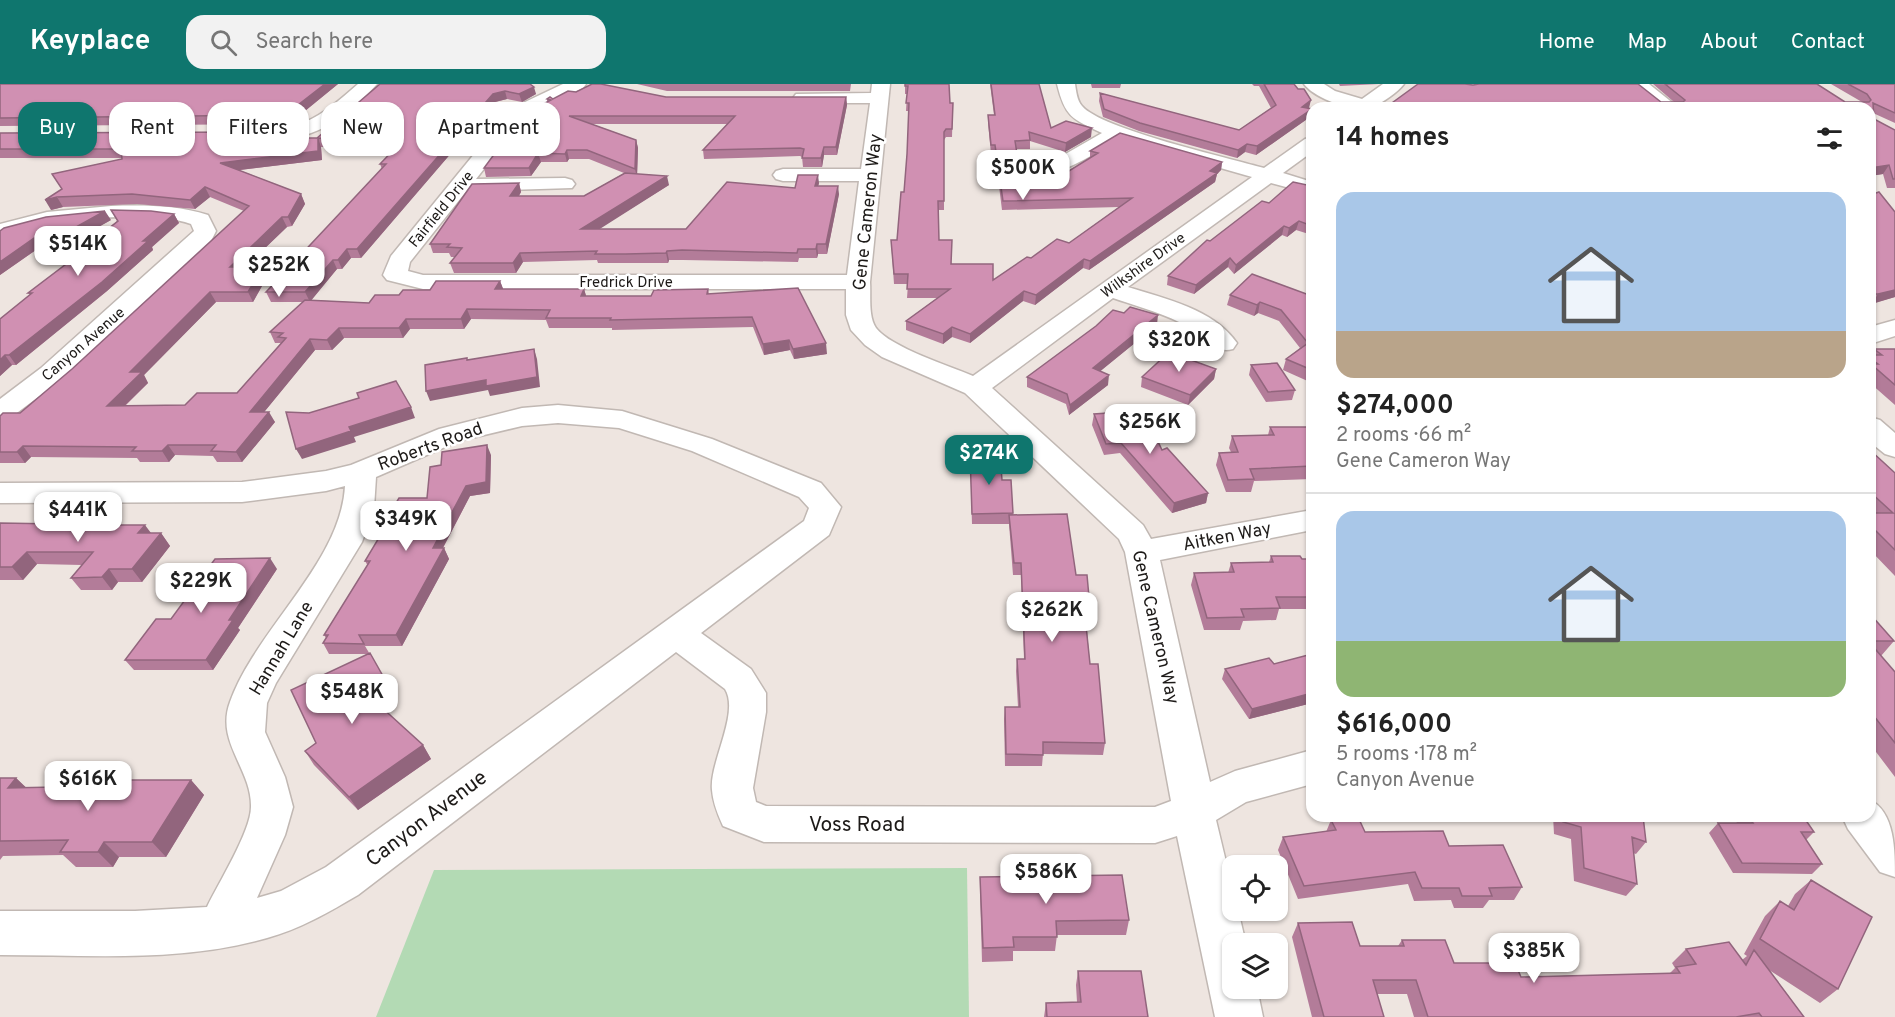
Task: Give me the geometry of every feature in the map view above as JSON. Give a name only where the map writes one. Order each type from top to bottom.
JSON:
[{"type":"street","points":[[199,134],[280,134],[310,129],[329,117],[368,84]]},
{"type":"street","name":"Fairfield Drive","points":[[395,275],[399,261],[520,112],[577,84]]},
{"type":"street","points":[[1066,84],[1072,107],[1078,113],[1117,132],[1306,186]]},
{"type":"street","points":[[1314,84],[1329,95],[1350,102]]},
{"type":"street","points":[[1368,102],[1395,84]]},
{"type":"street","points":[[1638,84],[1662,102]]},
{"type":"street","points":[[785,98],[880,91]]},
{"type":"street","name":"Gene Cameron Way","points":[[880,91],[858,282],[859,315],[864,330],[891,351],[975,387],[1132,532],[1142,552],[1191,788],[1193,812],[1239,1017]]},
{"type":"street","points":[[1043,168],[1069,160],[1117,132]]},
{"type":"street","name":"Wilkshire Drive","points":[[975,387],[1306,147]]},
{"type":"street","points":[[783,175],[869,175]]},
{"type":"street","points":[[461,184],[565,184]]},
{"type":"street","name":"Canyon Avenue","points":[[0,231],[43,218],[79,213],[156,212],[200,220],[205,231],[202,238],[51,374],[0,412]]},
{"type":"street","name":"Fredrick Drive","points":[[395,275],[423,282],[858,282]]},
{"type":"street","points":[[1110,289],[1194,318],[1210,328],[1224,343]]},
{"type":"street","points":[[1876,334],[1895,328]]},
{"type":"street","name":"Roberts Road","points":[[0,493],[242,492],[326,481],[361,472],[449,435],[485,424],[522,417],[558,414],[622,420],[702,445],[810,490],[825,507],[818,527],[792,546]]},
{"type":"street","points":[[1876,431],[1895,448]]},
{"type":"street","name":"Hannah Lane","points":[[220,928],[264,836],[272,807],[265,777],[244,732],[248,703],[260,678],[346,542],[357,520],[361,500],[361,472]]},
{"type":"street","name":"Aitken Way","points":[[1142,552],[1306,521]]},
{"type":"street","name":"Canyon Avenue","points":[[0,933],[171,932],[220,928],[268,917],[306,902],[342,881],[792,546]]},
{"type":"street","name":"Voss Road","points":[[675,633],[738,679],[747,693],[747,712],[732,788],[738,813],[764,824],[1155,825],[1193,812]]},
{"type":"street","points":[[1193,812],[1235,788],[1306,769]]},
{"type":"street","points":[[1868,822],[1895,858]]},
{"type":"green space","points":[[967,868],[969,1017],[376,1017],[434,870]]},
{"type":"building","points":[[0,84],[325,84],[302,102],[207,102],[207,116],[195,116],[195,102],[109,102],[109,117],[97,117],[97,102],[18,102],[18,118],[0,118]]},
{"type":"building","points":[[380,84],[530,84],[534,87],[519,94],[505,91],[493,94],[486,102],[416,102],[416,156],[439,156],[357,249],[347,249],[338,260],[333,260],[305,292],[266,292],[386,164],[380,164],[388,156],[404,156],[404,102],[359,102]]},
{"type":"building","points":[[592,84],[601,84],[666,97],[846,97],[836,147],[824,147],[821,158],[802,158],[804,149],[800,148],[703,150],[735,116],[569,116],[636,140],[635,169],[587,150],[567,150],[565,154],[560,154],[560,102],[547,102],[551,100],[547,99],[550,97],[553,99],[568,91],[576,92]]},
{"type":"building","points":[[905,84],[949,84],[950,103],[953,103],[952,129],[946,129],[944,132],[944,201],[938,201],[939,240],[952,240],[951,264],[993,264],[993,280],[1027,257],[1031,258],[1057,239],[1069,243],[1132,198],[1003,201],[995,145],[991,145],[988,115],[995,115],[991,84],[1039,84],[1051,128],[1066,121],[1092,128],[1066,143],[1029,132],[1030,140],[1015,141],[1021,179],[1056,179],[1098,153],[1090,151],[1120,133],[1222,162],[1210,171],[1217,173],[1090,261],[1084,259],[1036,295],[1024,291],[970,334],[952,327],[943,334],[906,321],[950,289],[907,289],[908,274],[894,274],[891,240],[897,240],[907,154],[909,103],[906,103],[908,86]]},
{"type":"building","points":[[1264,84],[1294,84],[1298,89],[1304,89],[1311,100],[1302,107],[1306,108],[1306,113],[1257,146],[1247,144],[1238,150],[1140,123],[1104,109],[1100,93],[1239,130],[1276,105]]},
{"type":"building","points":[[1418,84],[1638,84],[1661,102],[1393,102]]},
{"type":"building","points":[[1665,84],[1817,84],[1845,102],[1683,102],[1685,100]]},
{"type":"building","points":[[1848,84],[1895,84],[1895,113],[1876,104],[1876,102],[1869,102],[1871,100],[1867,94]]},
{"type":"building","points":[[1876,120],[1895,130],[1895,179],[1893,179],[1889,165],[1876,167]]},
{"type":"building","points":[[195,132],[207,132],[207,156],[277,156],[220,163],[301,194],[288,217],[282,217],[230,267],[263,267],[248,292],[210,292],[130,372],[142,372],[107,406],[185,405],[197,393],[237,393],[286,338],[278,337],[283,333],[270,332],[305,300],[369,303],[375,295],[399,295],[403,290],[430,290],[436,281],[500,281],[495,289],[584,289],[581,296],[651,296],[654,290],[708,289],[707,294],[798,288],[826,343],[793,349],[789,340],[763,344],[752,317],[610,320],[611,318],[546,318],[550,310],[467,309],[461,319],[406,319],[399,328],[339,328],[327,340],[310,339],[250,412],[269,412],[236,452],[211,451],[216,445],[168,445],[162,451],[132,451],[136,447],[23,446],[17,452],[0,452],[0,416],[3,413],[20,413],[72,369],[249,206],[205,187],[190,200],[132,194],[57,197],[45,200],[62,189],[52,174],[122,159],[122,156],[195,156]]},
{"type":"building","points":[[0,133],[18,133],[18,149],[0,149]]},
{"type":"building","points":[[97,133],[109,133],[109,149],[97,149]]},
{"type":"building","points":[[309,138],[318,138],[318,151],[309,152]]},
{"type":"building","points":[[493,156],[536,156],[529,168],[484,168]]},
{"type":"building","points":[[625,173],[667,176],[581,229],[686,229],[727,182],[795,188],[798,175],[818,175],[815,186],[838,186],[826,244],[817,244],[816,249],[798,249],[797,253],[682,250],[666,253],[626,254],[595,254],[597,251],[520,253],[513,263],[450,263],[462,248],[447,247],[450,244],[430,244],[472,184],[519,183],[510,196],[584,196]]},
{"type":"building","points":[[1293,182],[1306,185],[1306,224],[1299,221],[1289,228],[1284,226],[1236,265],[1230,258],[1196,285],[1168,276],[1207,240],[1210,241],[1262,201],[1269,203]]},
{"type":"building","points":[[1879,192],[1895,212],[1895,290],[1878,294],[1876,294],[1876,193]]},
{"type":"building","points":[[111,210],[174,214],[102,282],[0,360],[0,319],[32,293],[28,293],[103,236],[99,236],[118,221]]},
{"type":"building","points":[[105,211],[60,236],[37,236],[0,262],[0,231],[4,228],[46,217]]},
{"type":"building","points":[[1252,274],[1306,294],[1306,341],[1281,310],[1260,302],[1257,305],[1230,295]]},
{"type":"building","points":[[1130,307],[1158,315],[1093,368],[1109,375],[1070,405],[1067,394],[1027,377],[1096,326],[1113,310],[1124,313]]},
{"type":"building","points":[[1306,344],[1306,367],[1286,359]]},
{"type":"building","points":[[534,349],[537,377],[486,386],[486,380],[426,391],[425,365]]},
{"type":"building","points":[[1876,349],[1895,349],[1895,385],[1876,368],[1876,364],[1878,364],[1876,355],[1882,355]]},
{"type":"building","points":[[1169,352],[1216,369],[1190,395],[1142,377]]},
{"type":"building","points":[[1277,363],[1295,390],[1268,392],[1251,365]]},
{"type":"building","points":[[396,381],[411,407],[349,427],[351,431],[296,449],[286,412],[309,413],[359,398],[357,393]]},
{"type":"building","points":[[1138,411],[1139,431],[1153,431],[1162,450],[1167,448],[1208,493],[1174,503],[1121,443],[1106,444],[1094,414]]},
{"type":"building","points":[[1270,427],[1306,427],[1306,466],[1250,469],[1254,479],[1228,480],[1219,453],[1238,452],[1232,436],[1274,435]]},
{"type":"building","points":[[487,445],[486,482],[466,486],[433,548],[444,548],[396,635],[359,635],[364,644],[323,643],[328,635],[324,635],[370,561],[365,561],[380,536],[376,536],[399,498],[427,498],[430,467],[441,465],[442,452]]},
{"type":"building","points":[[970,454],[1000,454],[1002,480],[1011,480],[1013,513],[972,514]]},
{"type":"building","points":[[1876,456],[1895,473],[1895,550],[1876,531],[1876,513],[1893,513],[1876,497]]},
{"type":"building","points":[[67,514],[96,514],[86,525],[145,525],[138,533],[161,533],[132,569],[109,569],[102,577],[71,578],[93,552],[27,552],[12,567],[0,567],[0,523],[57,524]]},
{"type":"building","points":[[1067,514],[1076,575],[1087,575],[1089,597],[1083,597],[1090,664],[1098,664],[1105,743],[1043,742],[1043,755],[1006,754],[1005,707],[1020,707],[1017,659],[1025,659],[1021,563],[1014,563],[1009,515]]},
{"type":"building","points":[[1271,556],[1300,556],[1306,559],[1306,597],[1276,597],[1280,608],[1241,609],[1244,617],[1207,618],[1194,573],[1234,572],[1231,563],[1273,562]]},
{"type":"building","points":[[270,558],[206,660],[125,660],[156,619],[171,619],[215,559]]},
{"type":"building","points":[[1876,621],[1894,641],[1876,641]]},
{"type":"building","points":[[1876,650],[1895,672],[1895,743],[1876,719]]},
{"type":"building","points":[[370,653],[388,685],[368,695],[423,745],[349,797],[305,751],[316,743],[291,690]]},
{"type":"building","points":[[1306,656],[1306,695],[1252,709],[1225,669],[1269,658],[1274,664]]},
{"type":"building","points":[[0,778],[16,778],[8,788],[105,786],[109,780],[191,780],[152,842],[104,842],[98,852],[60,852],[68,840],[0,841]]},
{"type":"building","points":[[1332,822],[1360,822],[1365,832],[1443,831],[1449,846],[1503,845],[1522,887],[1489,888],[1492,896],[1462,896],[1459,888],[1422,888],[1415,872],[1304,886],[1283,837],[1336,830]]},
{"type":"building","points":[[1563,822],[1644,822],[1646,842],[1632,837],[1637,884],[1584,868],[1581,827]]},
{"type":"building","points":[[1807,822],[1814,832],[1801,832],[1822,864],[1742,863],[1718,823]]},
{"type":"building","points":[[1122,875],[1129,920],[1056,921],[1057,937],[1013,937],[1014,947],[983,948],[980,877]]},
{"type":"building","points":[[1811,880],[1872,917],[1838,989],[1760,939],[1780,901],[1794,910]]},
{"type":"building","points":[[1352,922],[1360,946],[1404,946],[1402,940],[1445,940],[1454,963],[1515,963],[1521,977],[1680,973],[1676,967],[1696,964],[1686,949],[1729,942],[1746,965],[1754,950],[1804,1017],[1762,1017],[1759,1013],[1736,1017],[1428,1017],[1416,980],[1373,980],[1384,1017],[1324,1017],[1298,923]]},
{"type":"building","points":[[1078,971],[1141,971],[1148,1017],[1047,1017],[1046,1003],[1081,1002]]}]
